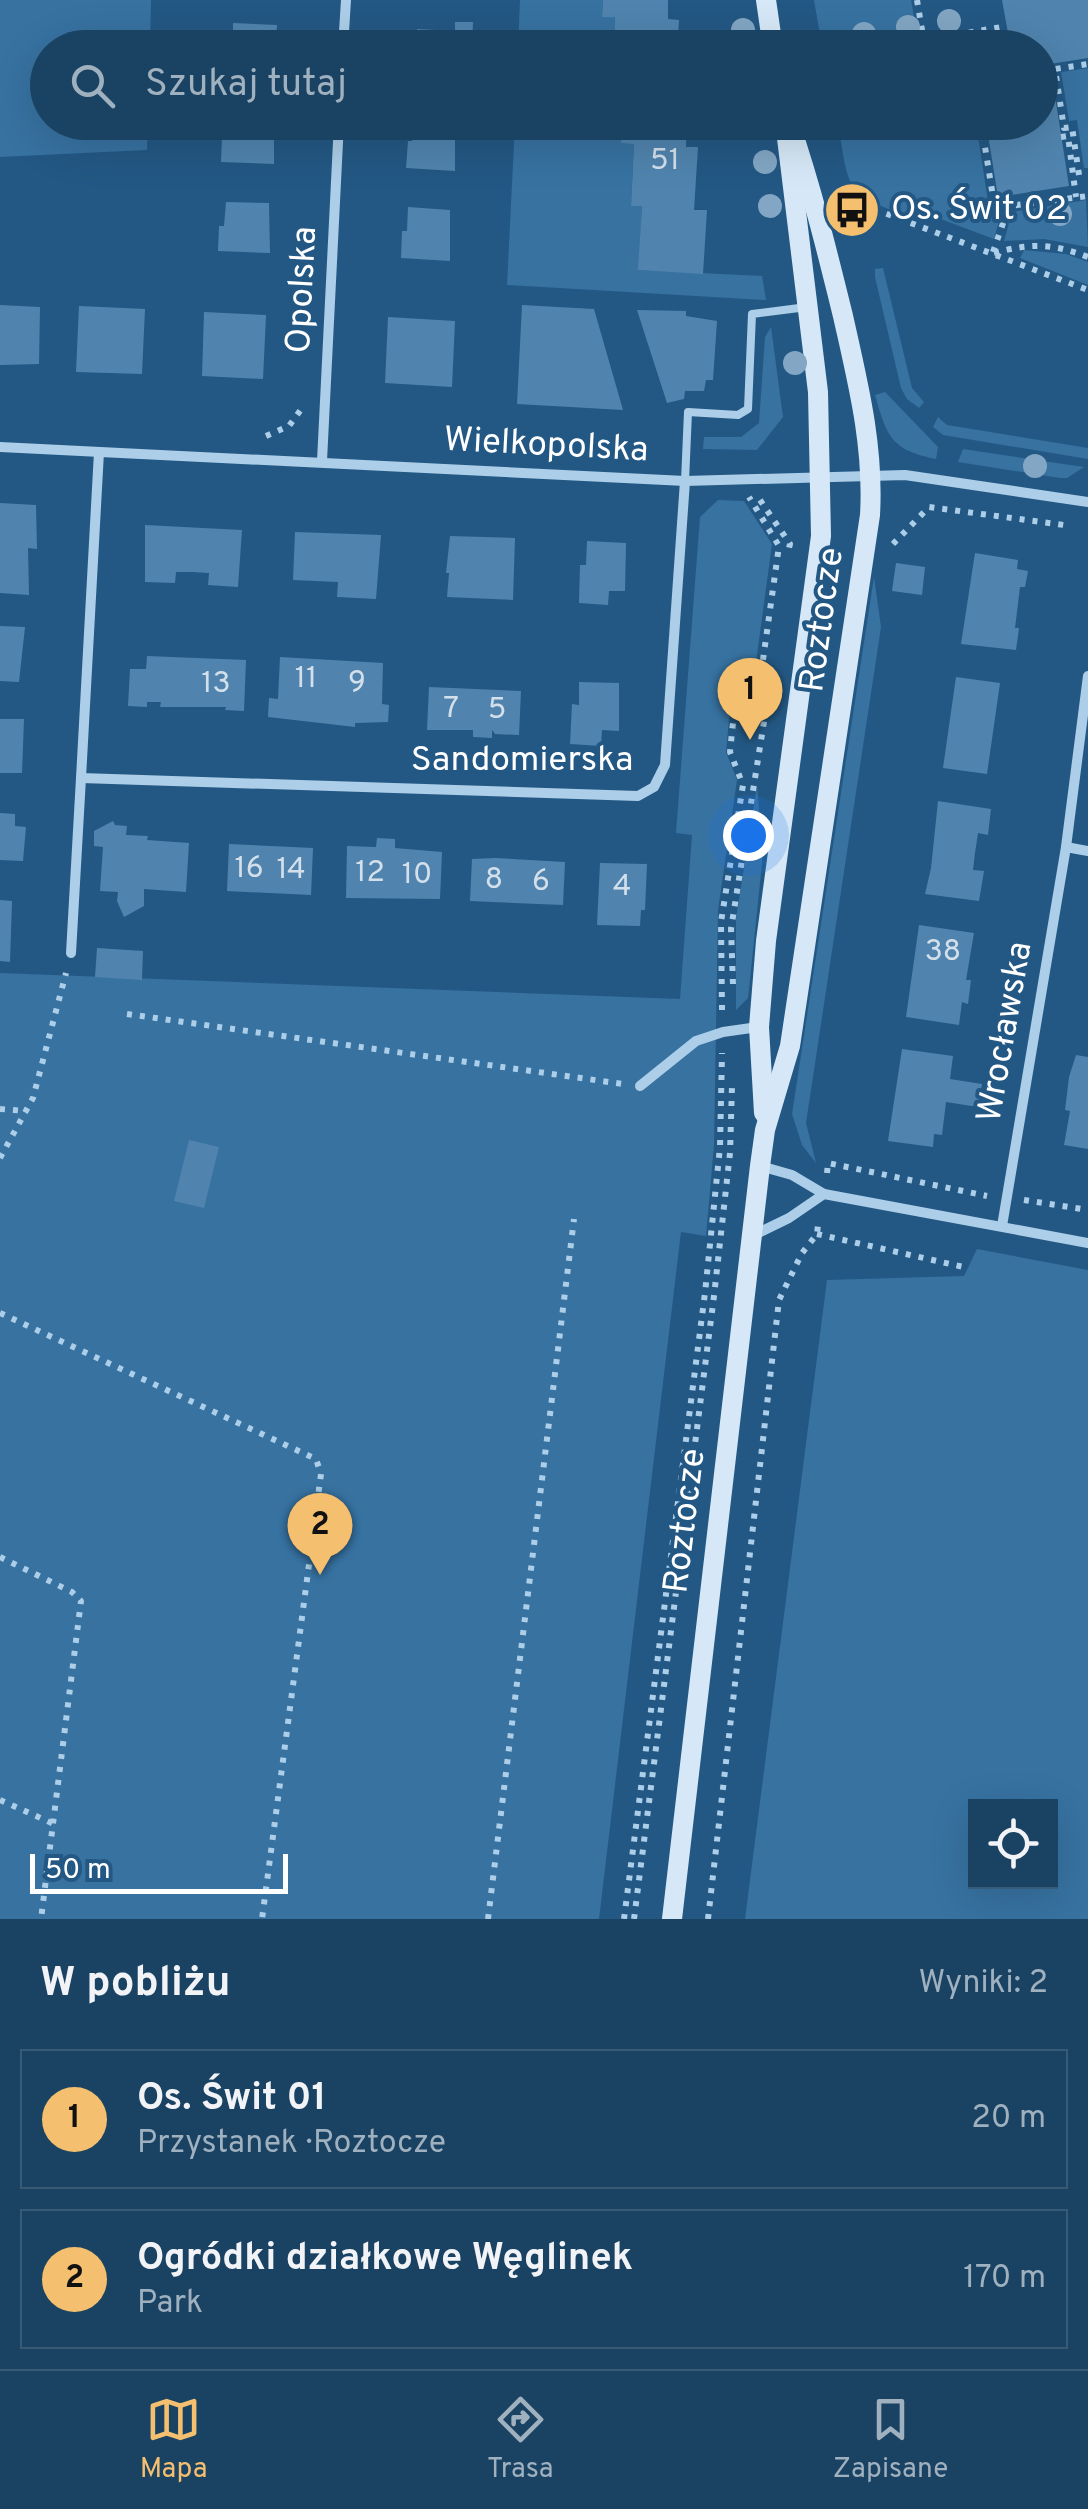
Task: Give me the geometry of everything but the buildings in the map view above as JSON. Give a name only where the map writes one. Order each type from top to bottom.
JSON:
[{"type":"street","points":[[344,30],[346,0]]},
{"type":"street","points":[[766,0],[770,30]]},
{"type":"street","name":"Opolska","points":[[322,460],[338,140]]},
{"type":"street","name":"Roztocze","points":[[766,1130],[759,1027],[774,867],[819,558],[821,478],[818,392],[789,140]]},
{"type":"street","name":"Roztocze","points":[[672,1919],[760,1166],[790,1046],[869,534],[868,434],[820,224],[793,140]]},
{"type":"street","name":"Wielkopolska","points":[[0,448],[322,460],[685,480],[870,474],[1088,502]]},
{"type":"street","points":[[71,953],[98,452]]},
{"type":"street","name":"Sandomierska","points":[[80,778],[638,796],[654,786],[665,765],[685,480]]},
{"type":"street","name":"Wrocławska","points":[[1002,1226],[1066,847],[1088,676]]},
{"type":"street","points":[[1066,847],[1088,850]]},
{"type":"street","points":[[640,1086],[696,1042],[728,1031],[759,1027]]},
{"type":"street","points":[[760,1166],[792,1176],[824,1194],[1088,1243]]},
{"type":"street","points":[[752,1236],[789,1218],[824,1194]]},
{"type":"lane","points":[[685,480],[688,412],[738,415],[748,409],[752,314],[808,306]]},
{"type":"path","points":[[917,0],[922,30]]},
{"type":"path","points":[[984,30],[1007,26]]},
{"type":"path","points":[[1058,68],[1088,64]]},
{"type":"path","points":[[1058,93],[1064,128],[1072,126],[1080,175],[1076,197]]},
{"type":"path","points":[[1061,137],[1068,136],[1080,175]]},
{"type":"path","points":[[983,140],[994,203],[1009,206],[1088,196]]},
{"type":"path","points":[[850,200],[1088,290]]},
{"type":"path","points":[[993,253],[1009,206]]},
{"type":"path","points":[[993,253],[1040,244],[1088,257]]},
{"type":"path","points":[[262,436],[289,426],[305,401]]},
{"type":"path","points":[[751,480],[756,494],[790,544],[788,556]]},
{"type":"path","points":[[728,1031],[721,922],[744,785],[730,752],[734,712],[760,680],[779,546],[750,502],[751,480]]},
{"type":"path","points":[[885,552],[930,507],[1064,525]]},
{"type":"path","points":[[624,1919],[705,1293],[720,1148],[731,929],[775,648]]},
{"type":"path","points":[[0,1158],[34,1098],[71,953]]},
{"type":"path","points":[[127,1014],[640,1086]]},
{"type":"path","points":[[634,1919],[714,1296],[730,1153],[732,1083]]},
{"type":"path","points":[[0,1110],[26,1111]]},
{"type":"path","points":[[708,1919],[780,1300],[802,1253],[817,1234],[828,1163],[1004,1200],[1035,1200],[1088,1210]]},
{"type":"path","points":[[488,1919],[574,1219]]},
{"type":"path","points":[[817,1234],[968,1268]]},
{"type":"path","points":[[0,1312],[316,1459],[321,1474],[262,1919]]},
{"type":"path","points":[[0,1557],[72,1592],[81,1601],[41,1919]]},
{"type":"path","points":[[0,1800],[54,1824]]},
{"type":"shaded area","points":[[0,0],[151,0],[150,30],[30,30],[30,140],[147,140],[147,150],[0,157]]},
{"type":"shaded area","points":[[520,0],[603,0],[602,16],[615,17],[615,30],[519,30]]},
{"type":"shaded area","points":[[814,0],[911,0],[916,28],[906,30],[819,30]]},
{"type":"shaded area","points":[[1088,68],[1088,168],[1084,168],[1077,120],[1069,121],[1061,72]]},
{"type":"shaded area","points":[[514,140],[632,140],[631,205],[642,206],[639,270],[762,276],[766,300],[507,285]]},
{"type":"shaded area","points":[[841,140],[979,140],[989,208],[1003,207],[994,239],[922,212],[918,219],[883,207],[853,186]]},
{"type":"shaded area","points":[[1086,200],[1088,247],[1044,239],[1004,241],[1012,212]]},
{"type":"shaded area","points":[[1024,250],[1066,254],[1088,262],[1088,285],[1020,258]]},
{"type":"shaded area","points":[[883,268],[912,388],[924,402],[919,408],[901,388],[875,277],[875,269]]},
{"type":"shaded area","points":[[771,327],[783,417],[757,450],[703,449],[704,437],[741,437],[759,423],[765,337]]},
{"type":"shaded area","points":[[885,392],[938,447],[936,459],[909,451],[893,439],[875,395]]},
{"type":"shaded area","points":[[938,417],[947,425],[1088,448],[1088,459],[943,435],[933,427]]},
{"type":"shaded area","points":[[963,449],[1084,467],[1060,478],[958,462]]},
{"type":"shaded area","points":[[718,500],[744,501],[772,544],[754,677],[730,709],[726,752],[737,780],[718,910],[714,1145],[706,1236],[681,1232],[599,1919],[0,1919],[0,973],[680,999],[692,835],[676,833],[700,517]]},
{"type":"shaded area","points":[[874,577],[881,627],[806,1123],[816,1163],[802,1145],[792,1114]]},
{"type":"shaded area","points":[[757,786],[763,854],[748,998],[736,1010],[736,918]]},
{"type":"shaded area","points":[[977,1249],[1088,1270],[1088,1919],[745,1919],[827,1280],[964,1276]]},
{"type":"place","name":"Os. Świt 02","points":[[852,210]]},
{"type":"place","name":"Os. Świt 01","points":[[750,740]]},
{"type":"place","name":"Ogródki działkowe Węglinek","points":[[320,1575]]}]
